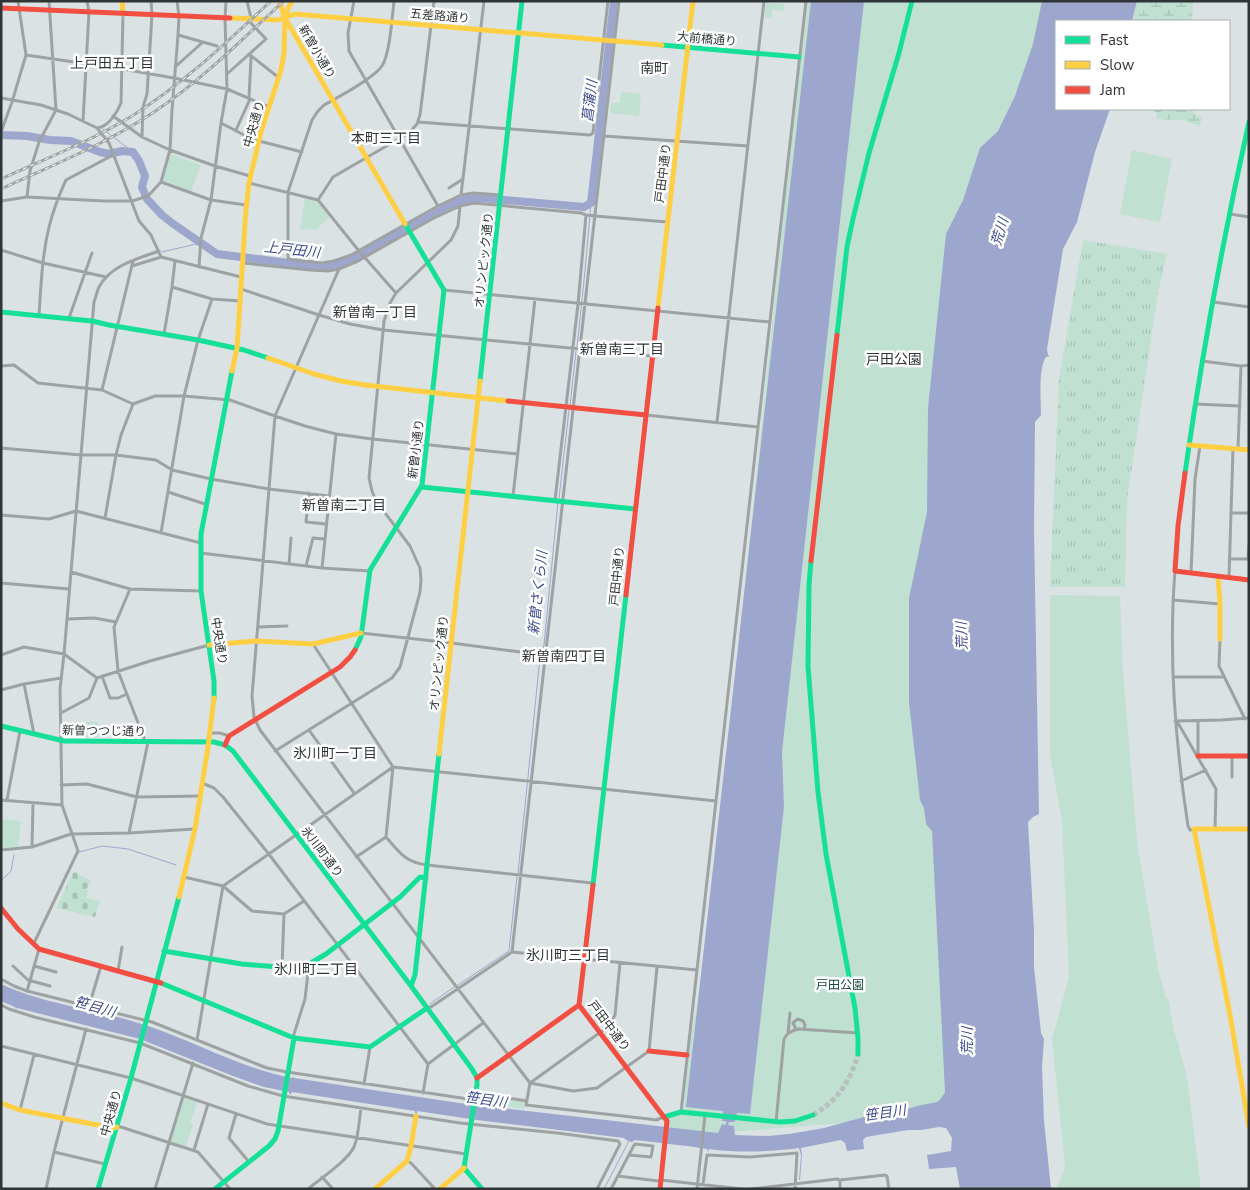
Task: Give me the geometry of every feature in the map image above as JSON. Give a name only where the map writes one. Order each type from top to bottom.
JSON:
[{"type":"street","points":[[1,132],[26,56],[18,1]]},
{"type":"street","points":[[27,197],[30,171],[39,142],[56,110],[49,1]]},
{"type":"street","points":[[83,122],[87,1]]},
{"type":"street","points":[[100,128],[118,111],[121,103],[122,1]]},
{"type":"street","points":[[142,137],[143,107],[148,94],[151,1]]},
{"type":"street","points":[[1,201],[27,197],[132,201],[146,197],[161,182],[170,150],[178,35],[177,1]]},
{"type":"street","points":[[199,267],[201,240],[211,200],[227,89],[226,1]]},
{"type":"street","points":[[226,74],[266,39],[249,19],[247,1]]},
{"type":"street","name":"中央通り","points":[[98,1189],[131,1078],[184,877],[195,829],[210,733],[214,674],[201,591],[200,553],[206,504],[237,348],[246,204],[250,176],[285,50],[285,18],[279,1]]},
{"type":"street","points":[[285,18],[293,1]]},
{"type":"street","points":[[354,1],[348,33],[349,51],[438,206]]},
{"type":"street","points":[[394,1],[387,54],[382,66],[366,80],[324,105],[312,120],[288,192],[288,259],[322,263],[343,259],[461,195],[473,193],[501,196]]},
{"type":"street","points":[[318,200],[333,177],[414,129],[420,115],[434,1]]},
{"type":"street","points":[[461,195],[484,1]]},
{"type":"street","name":"オリンピック通り","points":[[411,986],[415,975],[426,878],[522,1]]},
{"type":"street","points":[[418,122],[590,135],[592,133],[608,1]]},
{"type":"street","points":[[559,501],[570,407],[573,349],[581,304],[590,216],[604,136],[619,1]]},
{"type":"street","name":"戸田中通り","points":[[661,1180],[667,1121],[579,1005],[692,1]]},
{"type":"street","points":[[717,422],[764,1]]},
{"type":"street","points":[[681,1112],[806,1]]},
{"type":"street","points":[[858,1054],[855,1008],[826,854],[818,792],[808,668],[809,585],[813,534],[851,222],[862,178],[898,59],[912,1]]},
{"type":"street","name":"五差路通り","points":[[1,8],[278,20],[295,14],[519,33]]},
{"type":"street","name":"新曽小通り","points":[[285,18],[410,232]]},
{"type":"street","points":[[519,33],[604,40]]},
{"type":"street","points":[[178,35],[217,46]]},
{"type":"street","name":"大前橋通り","points":[[604,40],[800,57]]},
{"type":"street","points":[[175,67],[203,42]]},
{"type":"street","points":[[250,54],[278,77]]},
{"type":"street","points":[[236,130],[249,99],[250,54]]},
{"type":"street","points":[[26,56],[122,69],[227,89],[269,107]]},
{"type":"street","points":[[1,98],[41,105],[100,128],[109,143],[139,221],[151,235],[161,257]]},
{"type":"street","points":[[113,116],[142,137],[170,150],[250,176]]},
{"type":"street","points":[[1249,122],[1212,302],[1195,404],[1178,531],[1172,600],[1171,643],[1175,721],[1188,826],[1190,830],[1249,829]]},
{"type":"street","points":[[221,123],[259,141],[302,152]]},
{"type":"street","points":[[604,136],[748,146]]},
{"type":"street","points":[[40,315],[42,263],[49,227],[66,180],[113,153]]},
{"type":"street","points":[[449,188],[463,179]]},
{"type":"street","points":[[161,182],[211,200],[246,204]]},
{"type":"street","points":[[249,183],[318,200],[396,293]]},
{"type":"street","points":[[243,259],[310,270],[328,271],[339,269],[365,257],[432,219],[460,206],[474,203],[581,213],[590,216],[667,222]]},
{"type":"street","points":[[276,751],[392,678],[400,667],[420,592],[421,580],[420,568],[410,546],[376,501],[369,478],[382,330],[387,311],[396,293],[451,240],[459,220],[460,206]]},
{"type":"street","points":[[1230,214],[1249,217]]},
{"type":"street","points":[[512,952],[559,501],[570,407],[580,349],[581,304],[590,216]]},
{"type":"street","points":[[410,232],[444,290],[770,322]]},
{"type":"street","points":[[1,250],[42,263],[106,277]]},
{"type":"street","points":[[34,943],[78,851],[62,805],[60,689],[94,302],[99,287],[116,268],[158,251]]},
{"type":"street","points":[[69,318],[92,253]]},
{"type":"street","points":[[132,266],[161,257],[242,277]]},
{"type":"street","points":[[102,390],[133,261]]},
{"type":"street","points":[[164,334],[175,261]]},
{"type":"street","points":[[339,269],[275,416],[252,696],[255,720],[260,730],[324,815],[530,1084],[573,1091],[597,1088],[649,1051],[687,1055]]},
{"type":"street","points":[[172,287],[212,298],[241,301]]},
{"type":"street","points":[[241,289],[319,315],[350,324],[382,330],[652,356]]},
{"type":"street","name":"新曽小通り","points":[[229,736],[331,673],[344,664],[357,648],[370,572],[422,487],[444,290]]},
{"type":"street","points":[[161,533],[184,396],[198,340],[212,298]]},
{"type":"street","points":[[512,496],[535,300]]},
{"type":"street","points":[[1212,302],[1249,307]]},
{"type":"street","points":[[1,312],[92,321],[198,340],[237,348],[341,381],[523,403],[758,427]]},
{"type":"street","points":[[1202,361],[1241,366],[1249,365]]},
{"type":"street","points":[[1,366],[14,365],[38,384],[102,390],[133,404],[155,396],[184,396],[227,400],[305,426],[336,434],[517,454]]},
{"type":"street","points":[[1229,577],[1231,513],[1240,406],[1241,366]]},
{"type":"street","points":[[105,518],[120,435],[133,404]]},
{"type":"street","points":[[1195,404],[1240,406]]},
{"type":"street","points":[[322,568],[336,434]]},
{"type":"street","points":[[1189,446],[1249,450]]},
{"type":"street","points":[[1191,573],[1195,479],[1200,446]]},
{"type":"street","points":[[1,448],[81,455],[116,455],[156,460],[172,470],[211,479],[329,496]]},
{"type":"street","points":[[422,487],[635,509]]},
{"type":"street","points":[[168,492],[206,504]]},
{"type":"street","points":[[309,493],[306,522],[326,524]]},
{"type":"street","points":[[1,515],[49,519],[76,511],[201,543]]},
{"type":"street","points":[[1231,513],[1249,513]]},
{"type":"street","points":[[289,564],[291,538]]},
{"type":"street","points":[[306,566],[313,538],[324,539]]},
{"type":"street","points":[[1230,559],[1249,559],[1249,544]]},
{"type":"street","points":[[200,553],[370,572]]},
{"type":"street","points":[[1175,571],[1249,580]]},
{"type":"street","points":[[70,572],[130,589],[201,591]]},
{"type":"street","points":[[1175,721],[1247,718],[1219,665],[1220,604],[1218,576]]},
{"type":"street","points":[[1,583],[69,589]]},
{"type":"street","points":[[129,833],[146,742],[118,671],[114,627],[130,589]]},
{"type":"street","points":[[1172,600],[1220,604]]},
{"type":"street","points":[[67,619],[94,618],[116,622]]},
{"type":"street","points":[[258,626],[287,626]]},
{"type":"street","points":[[61,713],[89,698],[97,678],[210,645],[256,641],[313,644],[361,633],[543,655]]},
{"type":"street","points":[[313,644],[393,767],[386,838]]},
{"type":"street","points":[[1,655],[24,647],[64,654],[97,678]]},
{"type":"street","points":[[102,676],[110,698],[118,698],[127,694]]},
{"type":"street","points":[[1172,677],[1224,676]]},
{"type":"street","points":[[1,690],[61,678]]},
{"type":"street","points":[[24,684],[34,734]]},
{"type":"street","points":[[1175,721],[1198,756],[1216,789],[1216,829]]},
{"type":"street","points":[[1198,721],[1198,756]]},
{"type":"street","name":"新曽つつじ通り","points":[[1,726],[61,741],[208,742]]},
{"type":"street","points":[[309,730],[354,793]]},
{"type":"street","points":[[7,800],[20,731]]},
{"type":"street","points":[[208,742],[217,742],[225,745],[229,736],[220,733],[210,733]]},
{"type":"street","name":"氷川町通り","points":[[225,745],[233,751],[411,986]]},
{"type":"street","points":[[1198,756],[1249,756]]},
{"type":"street","points":[[1232,756],[1232,777]]},
{"type":"street","points":[[197,1040],[223,886],[393,767],[716,801]]},
{"type":"street","points":[[1181,781],[1206,770]]},
{"type":"street","points":[[202,783],[214,788],[223,797],[268,853],[428,1064]]},
{"type":"street","points":[[61,785],[87,784],[137,797],[200,796]]},
{"type":"street","points":[[1,800],[62,805]]},
{"type":"street","points":[[32,847],[33,803]]},
{"type":"street","points":[[1,850],[32,847],[72,834],[195,829]]},
{"type":"street","points":[[1194,829],[1227,995],[1249,1127]]},
{"type":"street","points":[[356,857],[386,838]]},
{"type":"street","points":[[386,838],[408,860],[417,864],[592,883]]},
{"type":"street","points":[[184,877],[223,886],[252,911],[284,914],[304,901]]},
{"type":"street","points":[[164,951],[242,964],[282,968],[309,964],[318,960],[392,904],[420,877],[426,878]]},
{"type":"street","points":[[1,908],[39,949],[156,982],[294,1038],[370,1047],[512,952],[697,970]]},
{"type":"street","points":[[282,968],[284,914]]},
{"type":"street","points":[[118,971],[122,947]]},
{"type":"street","points":[[27,991],[39,949]]},
{"type":"street","points":[[526,1103],[530,1084],[609,1026],[614,1015],[620,963]]},
{"type":"street","points":[[215,1189],[272,1143],[277,1135],[294,1034],[305,999],[309,964]]},
{"type":"street","points":[[13,966],[28,980],[50,986]]},
{"type":"street","points":[[34,966],[56,972]]},
{"type":"street","points":[[89,1006],[100,966]]},
{"type":"street","points":[[649,1051],[658,967]]},
{"type":"street","points":[[1,979],[27,991],[146,1021],[268,1068],[287,1073],[475,1101]]},
{"type":"street","points":[[411,986],[474,1071],[477,1078],[464,1168],[440,1189]]},
{"type":"street","points":[[1,1005],[34,1017],[140,1042],[248,1086],[284,1095],[460,1123],[471,1122],[618,1141],[620,1144],[597,1189]]},
{"type":"street","points":[[477,1078],[579,1005]]},
{"type":"street","points":[[776,1122],[784,1039],[788,1033],[790,1013]]},
{"type":"street","points":[[796,1029],[793,1024],[798,1019],[803,1021],[804,1029]]},
{"type":"street","points":[[423,1092],[428,1064],[483,1023]]},
{"type":"street","points":[[788,1033],[796,1029],[804,1029],[858,1033]]},
{"type":"street","points":[[46,1189],[86,1030]]},
{"type":"street","points":[[1,1046],[131,1078],[267,1124],[466,1154]]},
{"type":"street","points":[[364,1084],[370,1047]]},
{"type":"street","points":[[20,1110],[34,1054]]},
{"type":"street","points":[[155,1189],[193,1063]]},
{"type":"street","points":[[476,1093],[526,1103],[656,1120],[681,1112],[707,1117],[776,1122],[795,1121],[813,1115]]},
{"type":"street","points":[[1,1103],[20,1110],[113,1128],[117,1127],[194,1150],[198,1152],[230,1189]]},
{"type":"street","points":[[194,1150],[208,1104]]},
{"type":"street","points":[[308,1189],[354,1148],[361,1108]]},
{"type":"street","points":[[236,1114],[229,1138],[249,1162]]},
{"type":"street","points":[[376,1189],[408,1161],[416,1116]]},
{"type":"street","points":[[697,1189],[707,1117]]},
{"type":"street","points":[[611,1189],[629,1155],[635,1144],[652,1146],[651,1157],[629,1155]]},
{"type":"street","points":[[54,1152],[106,1164]]},
{"type":"street","points":[[704,1184],[707,1155],[750,1157],[797,1153],[795,1189]]},
{"type":"street","points":[[408,1161],[435,1189]]},
{"type":"street","points":[[464,1168],[482,1189]]},
{"type":"street","points":[[751,1189],[885,1175],[887,1176],[889,1189]]},
{"type":"street","points":[[618,1176],[658,1181],[698,1182],[742,1189]]},
{"type":"street","points":[[322,1177],[333,1189]]},
{"type":"street","points":[[660,1189],[661,1180]]},
{"type":"street","points":[[840,1180],[840,1189]]},
{"type":"green space","name":"戸田公園","points":[[806,1],[1081,1],[1055,20],[980,1112],[719,1133],[665,1135],[664,1117],[681,1112],[687,1055],[697,1005],[715,888]]},
{"type":"green space","points":[[1137,1],[1194,1],[1192,20],[1132,20]]},
{"type":"green space","points":[[766,3],[784,4],[783,11],[772,10],[772,18],[764,18]]},
{"type":"green space","points":[[621,92],[641,94],[639,116],[610,113],[611,103],[620,103]]},
{"type":"green space","points":[[1152,110],[1193,110],[1197,116],[1202,116],[1200,126],[1182,120],[1156,119],[1157,113]]},
{"type":"green space","points":[[1132,150],[1172,159],[1160,222],[1120,214]]},
{"type":"green space","points":[[171,154],[201,165],[191,192],[163,180]]},
{"type":"green space","points":[[305,199],[317,202],[330,217],[315,230],[300,229]]},
{"type":"green space","points":[[1083,240],[1167,254],[1158,293],[1127,500],[1125,587],[1050,587],[1059,379]]},
{"type":"green space","points":[[1050,595],[1120,596],[1123,672],[1137,841],[1158,969],[1166,998],[1168,998],[1174,1030],[1187,1076],[1201,1189],[1059,1189],[1058,1186],[1065,1167],[1052,1039],[1069,977],[1062,821],[1050,755]]},
{"type":"green space","points":[[85,722],[98,722],[99,737],[86,737]]},
{"type":"green space","points":[[1,819],[21,821],[18,847],[1,848]]},
{"type":"green space","points":[[74,871],[91,881],[86,890],[88,891],[86,898],[100,901],[95,917],[56,908]]},
{"type":"green space","points":[[481,1095],[525,1102],[524,1109],[480,1103]]},
{"type":"green space","points":[[184,1098],[197,1102],[190,1124],[193,1125],[186,1146],[171,1142]]},
{"type":"water","name":"荒川","points":[[811,1],[864,1],[782,752],[784,807],[750,1114],[737,1113],[735,1122],[729,1122],[728,1125],[734,1126],[735,1135],[768,1136],[824,1128],[864,1117],[937,1102],[945,1092],[932,831],[926,824],[924,808],[920,800],[909,702],[909,598],[927,512],[928,408],[946,234],[963,200],[980,148],[998,131],[1015,96],[1033,44],[1042,1],[1137,1],[1132,20],[1055,20],[1055,110],[1110,110],[1095,152],[1077,222],[1063,249],[1047,349],[1050,356],[1046,357],[1042,369],[1040,385],[1041,415],[1035,422],[1034,529],[1039,814],[1028,822],[1034,967],[1041,1033],[1044,1039],[1042,1068],[1044,1121],[1051,1189],[960,1189],[956,1167],[929,1169],[927,1155],[951,1151],[952,1138],[946,1128],[939,1127],[866,1137],[863,1140],[864,1149],[847,1151],[845,1143],[841,1140],[801,1148],[802,1155],[799,1180],[801,1155],[799,1148],[754,1152],[709,1149],[708,1152],[707,1149],[689,1146],[635,1140],[632,1142],[624,1138],[417,1111],[417,1114],[415,1111],[292,1092],[289,1094],[289,1092],[264,1087],[233,1076],[140,1039],[16,1009],[1,1001],[1,984],[36,997],[145,1025],[254,1068],[292,1078],[459,1103],[718,1133],[722,1124],[726,1125],[726,1121],[722,1121],[723,1111],[686,1107]]},
{"type":"waterway","name":"上戸田川","points":[[1,135],[71,141],[109,154],[122,151],[133,152],[145,176],[142,187],[147,199],[172,223],[217,254],[321,267],[343,263],[455,203],[466,199],[481,198],[584,207],[591,203],[614,1]]},
{"type":"waterway","name":"上戸田川","points":[[99,126],[133,152]]},
{"type":"waterway","name":"新曽さくら川","points":[[577,347],[591,203]]},
{"type":"waterway","points":[[162,252],[200,243]]},
{"type":"waterway","name":"新曽さくら川","points":[[570,406],[576,351]]},
{"type":"waterway","name":"新曽さくら川","points":[[559,498],[569,410]]},
{"type":"waterway","name":"新曽さくら川","points":[[518,873],[558,502]]},
{"type":"waterway","points":[[79,852],[102,846],[128,849],[176,865]]},
{"type":"waterway","points":[[1,881],[11,871],[14,855]]},
{"type":"waterway","name":"新曽さくら川","points":[[458,985],[509,951],[517,877]]},
{"type":"waterway","name":"新曽さくら川","points":[[430,1004],[454,987]]},
{"type":"waterway","points":[[604,1189],[629,1141]]},
{"type":"tunnel","points":[[813,1115],[829,1103],[842,1089],[847,1082],[858,1054]]},
{"type":"railway","points":[[1,179],[84,142],[151,104],[221,47],[271,1]]},
{"type":"railway","points":[[1,189],[60,163],[136,124],[171,100],[205,73],[284,1]]},
{"type":"traffic: fast","points":[[480,381],[522,1]]},
{"type":"traffic: fast","points":[[837,335],[847,247],[852,223],[869,153],[899,53],[912,1]]},
{"type":"traffic: fast","points":[[662,45],[799,57]]},
{"type":"traffic: fast","points":[[1185,473],[1230,209],[1249,122]]},
{"type":"traffic: fast","points":[[355,650],[361,637],[370,570],[422,485],[444,290],[405,224]]},
{"type":"traffic: fast","points":[[1,312],[92,321],[198,340],[244,350],[268,358]]},
{"type":"traffic: fast","points":[[214,698],[214,681],[201,591],[201,534],[232,371]]},
{"type":"traffic: fast","points":[[422,487],[635,509]]},
{"type":"traffic: fast","points":[[811,561],[808,667],[818,792],[826,854],[855,1008],[858,1054]]},
{"type":"traffic: fast","points":[[593,885],[626,595]]},
{"type":"traffic: fast","points":[[1,726],[64,741],[214,742],[225,745],[233,751],[411,986]]},
{"type":"traffic: fast","points":[[439,754],[415,975],[411,986],[477,1078],[464,1168],[482,1189]]},
{"type":"traffic: fast","points":[[164,951],[242,964],[291,968],[309,964],[326,954],[400,897],[420,877],[426,878]]},
{"type":"traffic: fast","points":[[98,1189],[131,1078],[179,897]]},
{"type":"traffic: fast","points":[[161,983],[294,1038],[370,1047],[427,1008]]},
{"type":"traffic: fast","points":[[215,1189],[269,1146],[275,1139],[294,1038]]},
{"type":"traffic: fast","points":[[664,1117],[681,1112],[780,1122],[795,1121],[813,1115]]},
{"type":"traffic: slow","points":[[122,1],[123,14]]},
{"type":"traffic: slow","points":[[232,371],[237,348],[249,183],[261,132],[281,70],[284,54],[285,18],[279,1]]},
{"type":"traffic: slow","points":[[285,17],[293,1]]},
{"type":"traffic: slow","points":[[658,308],[693,1]]},
{"type":"traffic: slow","points":[[230,18],[278,20],[295,14],[662,45]]},
{"type":"traffic: slow","points":[[285,18],[405,224]]},
{"type":"traffic: slow","points":[[268,358],[341,381],[508,401]]},
{"type":"traffic: slow","points":[[439,754],[480,381]]},
{"type":"traffic: slow","points":[[1189,445],[1249,450]]},
{"type":"traffic: slow","points":[[1218,576],[1220,639]]},
{"type":"traffic: slow","points":[[209,645],[256,641],[313,644],[361,633]]},
{"type":"traffic: slow","points":[[179,897],[195,829],[214,698]]},
{"type":"traffic: slow","points":[[1249,829],[1194,829],[1230,1015],[1249,1127]]},
{"type":"traffic: slow","points":[[1,1103],[20,1110],[113,1128],[117,1127]]},
{"type":"traffic: slow","points":[[375,1189],[407,1161],[416,1116]]},
{"type":"traffic: slow","points":[[440,1189],[464,1168]]},
{"type":"traffic: jam","points":[[1,8],[230,18]]},
{"type":"traffic: jam","points":[[626,595],[658,308]]},
{"type":"traffic: jam","points":[[811,561],[837,335]]},
{"type":"traffic: jam","points":[[508,401],[646,415]]},
{"type":"traffic: jam","points":[[1185,473],[1178,526],[1175,571],[1249,580]]},
{"type":"traffic: jam","points":[[225,745],[229,736],[340,667],[355,650]]},
{"type":"traffic: jam","points":[[1198,756],[1249,756]]},
{"type":"traffic: jam","points":[[593,885],[579,1005],[667,1121],[660,1189]]},
{"type":"traffic: jam","points":[[1,908],[18,929],[39,949],[161,983]]},
{"type":"traffic: jam","points":[[477,1078],[579,1005]]},
{"type":"traffic: jam","points":[[649,1051],[687,1055]]},
{"type":"district","name":"上戸田五丁目","points":[[112,63]]},
{"type":"district","name":"南町","points":[[654,68]]},
{"type":"district","name":"本町三丁目","points":[[386,138]]},
{"type":"district","name":"新曽南一丁目","points":[[375,312]]},
{"type":"district","name":"新曽南三丁目","points":[[622,349]]},
{"type":"district","name":"戸田公園","points":[[894,359]]},
{"type":"district","name":"新曽南二丁目","points":[[344,505]]},
{"type":"district","name":"新曽南四丁目","points":[[564,656]]},
{"type":"district","name":"氷川町一丁目","points":[[335,753]]},
{"type":"district","name":"氷川町三丁目","points":[[568,955]]},
{"type":"district","name":"氷川町二丁目","points":[[316,969]]},
{"type":"water label","name":"菖蒲川","points":[[590,101]]},
{"type":"water label","name":"笹目川","points":[[95,1007]]},
{"type":"water label","name":"笹目川","points":[[486,1100]]},
{"type":"water label","name":"笹目川","points":[[885,1113]]}]
